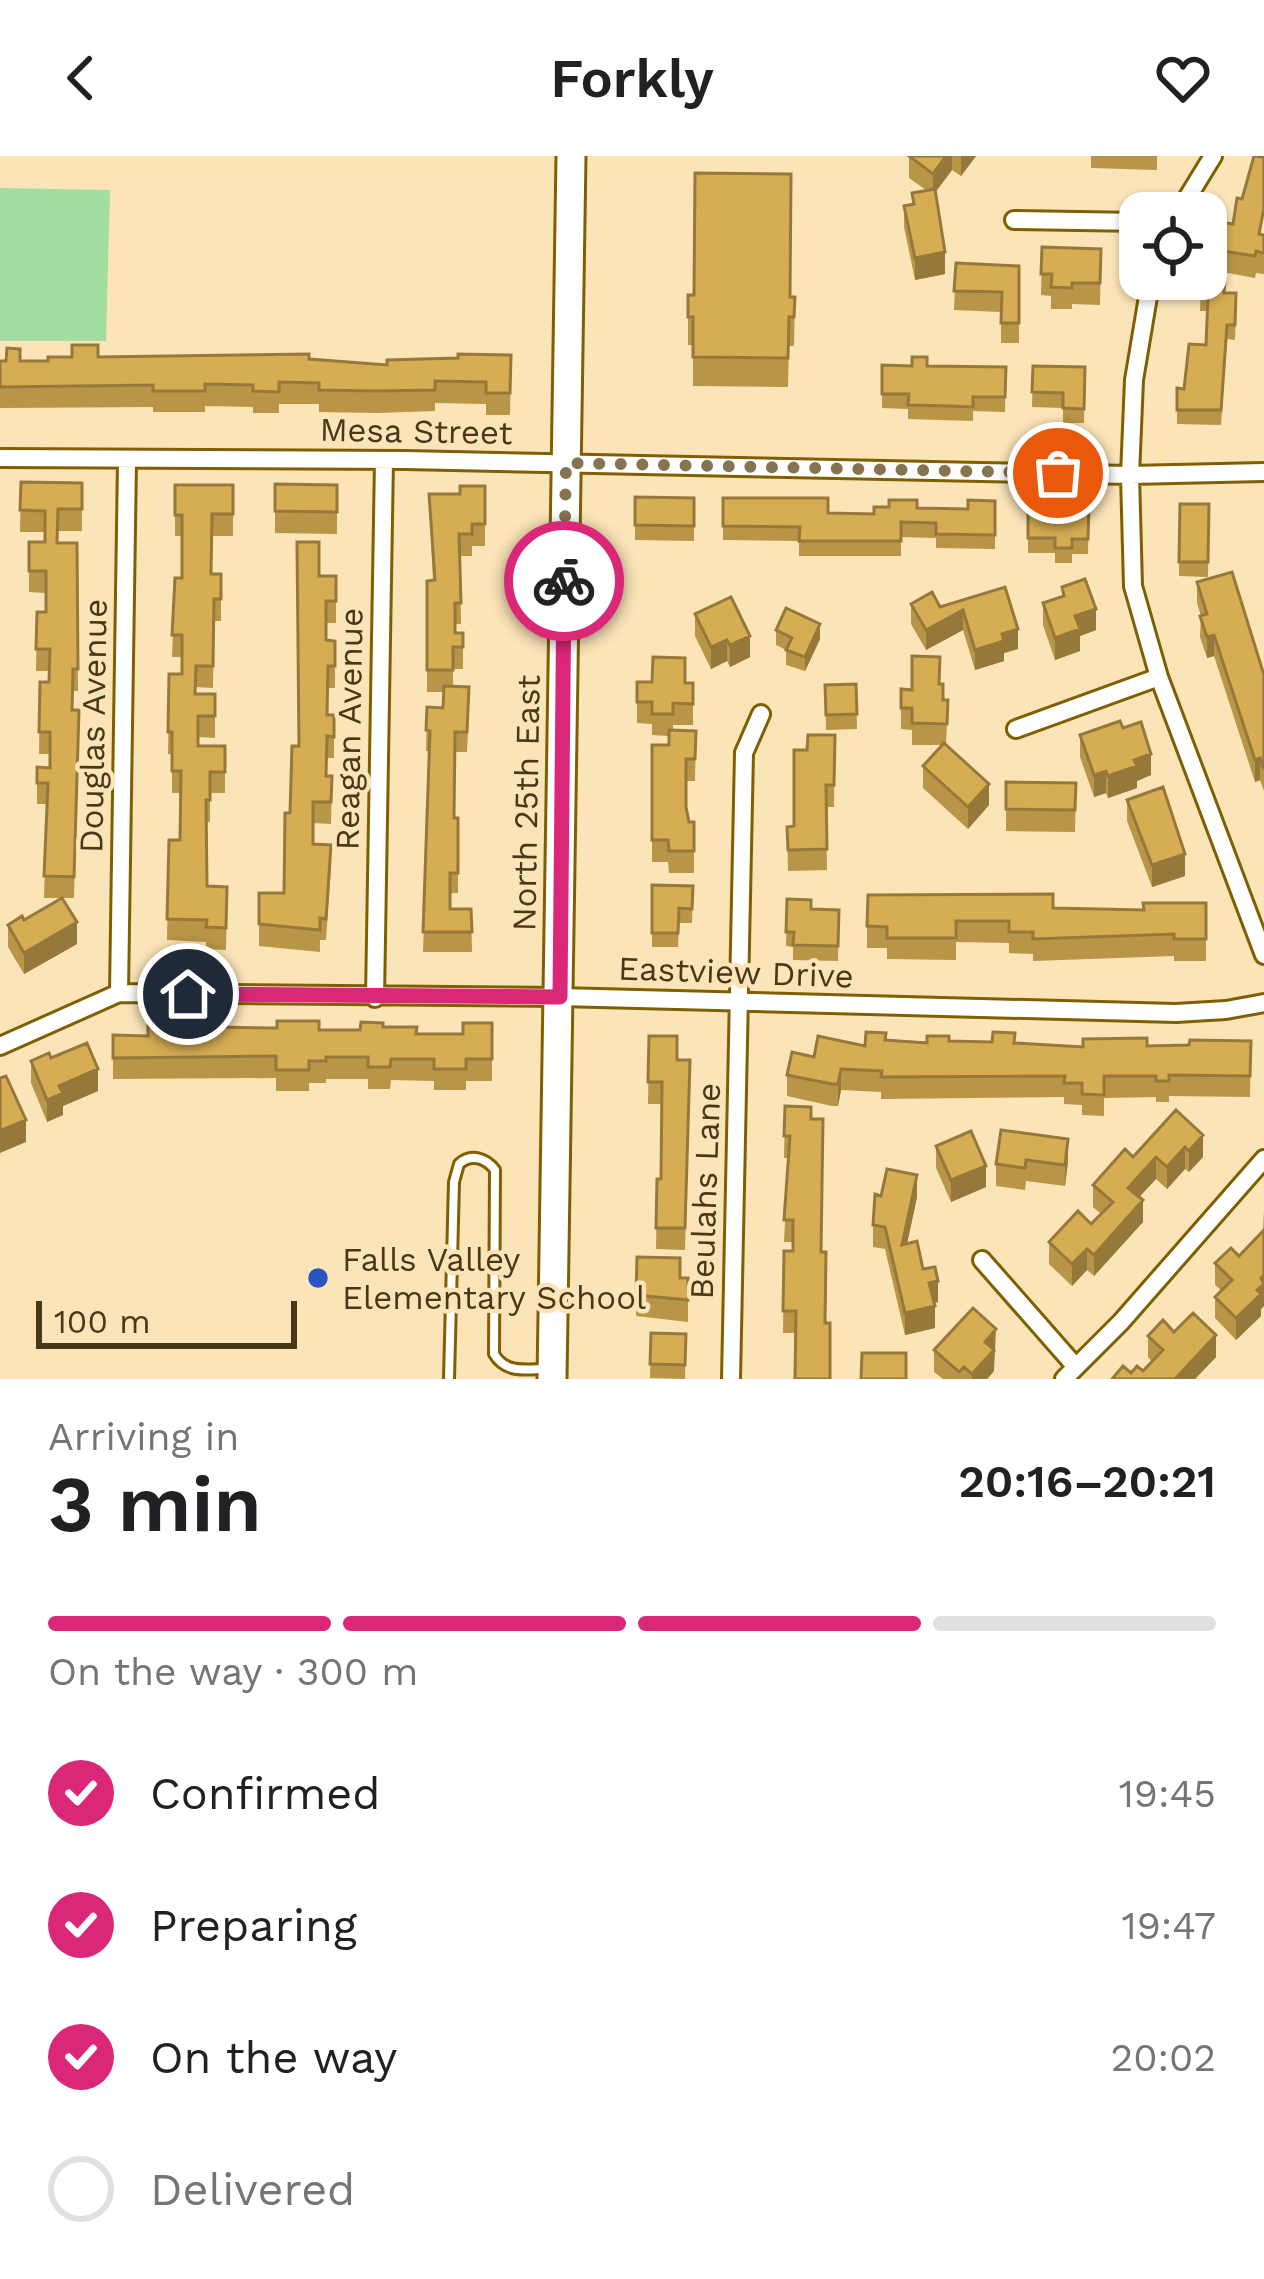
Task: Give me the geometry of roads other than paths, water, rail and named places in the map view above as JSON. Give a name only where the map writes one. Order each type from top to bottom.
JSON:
[{"type":"main road","name":"North 25th East","points":[[552,1374],[571,156]]},
{"type":"street","points":[[1191,192],[1213,156]]},
{"type":"street","points":[[1014,220],[1119,222]]},
{"type":"street","points":[[1147,300],[1133,380],[1133,586],[1159,677],[1264,955]]},
{"type":"street","name":"Mesa Street","points":[[0,458],[384,460],[1130,475],[1264,472]]},
{"type":"street","name":"Douglas Avenue","points":[[119,993],[127,460]]},
{"type":"street","name":"Reagan Avenue","points":[[375,998],[384,460]]},
{"type":"street","points":[[1016,729],[1159,677]]},
{"type":"street","name":"Beulahs Lane","points":[[730,1379],[744,753],[761,715]]},
{"type":"street","name":"Eastview Drive","points":[[0,1046],[119,993],[560,997],[1176,1013],[1264,1003]]},
{"type":"street","points":[[982,1261],[1070,1373],[1264,1160]]},
{"type":"lane","points":[[449,1379],[454,1182],[459,1164],[469,1157],[480,1158],[495,1170],[494,1354],[500,1364],[513,1370],[552,1374]]},
{"type":"lane","points":[[501,1378],[513,1370]]},
{"type":"place","name":"Falls Valley Elementary School","points":[[318,1278]]}]
